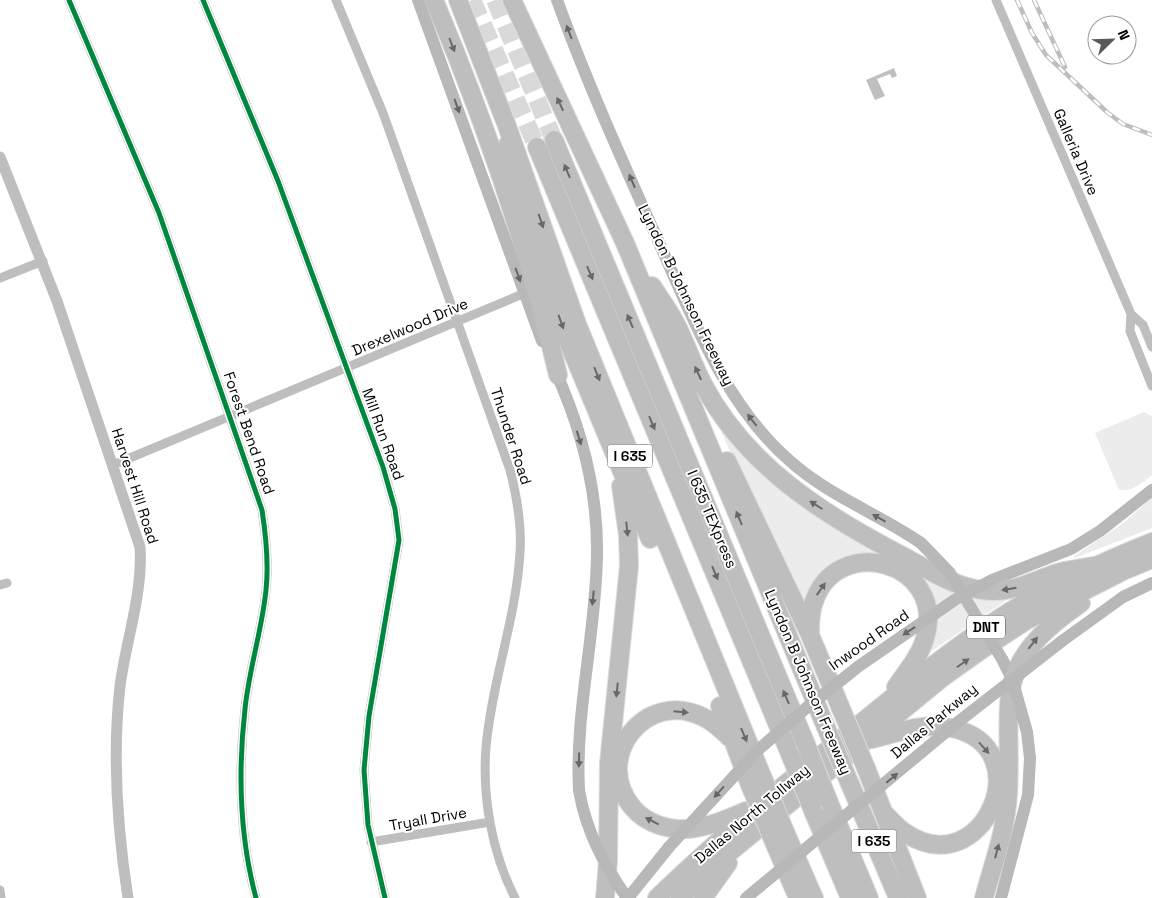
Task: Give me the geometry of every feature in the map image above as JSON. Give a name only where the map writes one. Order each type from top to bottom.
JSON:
[{"type":"highway","points":[[434,0],[478,114],[521,242],[544,318],[558,375]]},
{"type":"highway","name":"I 635","points":[[458,0],[508,126],[577,324],[757,783],[780,838],[814,898]]},
{"type":"highway","name":"Lyndon B Johnson Freeway","points":[[512,0],[625,243],[898,898]]},
{"type":"highway","points":[[508,126],[509,169],[572,351],[724,715],[732,740],[757,783]]},
{"type":"highway","name":"I 635 TEXpress","points":[[554,140],[869,898]]},
{"type":"highway","name":"I 635 TEXpress","points":[[537,148],[850,898]]},
{"type":"highway","points":[[625,243],[677,326],[705,387],[733,430],[768,469],[812,502],[880,544],[948,582],[968,589],[994,591],[1016,588],[1055,574],[1098,565]]},
{"type":"highway","points":[[699,421],[724,454],[810,635],[885,814],[916,898]]},
{"type":"highway","points":[[605,898],[608,861],[609,763],[629,566],[628,535],[618,463]]},
{"type":"highway","name":"Dallas North Tollway","points":[[657,898],[756,808],[933,664],[1000,618],[1098,565],[1152,542]]},
{"type":"highway","name":"Dallas North Tollway","points":[[680,898],[714,866],[943,677],[1027,620],[1123,571],[1152,559]]},
{"type":"highway","points":[[810,635],[811,615],[816,597],[827,581],[841,569],[859,563],[879,562],[895,567],[911,578],[918,585],[926,604],[928,626],[925,638],[912,664],[883,705]]},
{"type":"highway","points":[[984,898],[1007,809],[1008,698],[1016,669],[1032,643],[1048,626],[1123,571]]},
{"type":"highway","points":[[732,740],[713,723],[693,713],[672,711],[650,717],[631,731],[620,750],[618,769],[622,789],[637,812],[653,823],[671,828],[701,827],[756,808]]},
{"type":"highway","points":[[866,740],[928,726],[951,728],[964,732],[984,746],[996,768],[997,791],[989,816],[982,825],[960,840],[940,844],[918,840],[904,832],[885,814]]},
{"type":"highway","points":[[780,838],[798,898]]},
{"type":"highway","points":[[703,898],[741,844]]},
{"type":"main road","points":[[418,0],[430,27],[524,293],[558,375],[587,462],[596,524],[597,557],[581,722],[579,790],[583,810],[595,846],[605,866],[627,898]]},
{"type":"main road","name":"Lyndon B Johnson Freeway","points":[[557,0],[587,79],[641,202],[720,372],[738,402],[767,439],[808,476],[921,544],[950,573],[1012,679],[1027,732],[1030,758],[1028,795],[1001,898]]},
{"type":"main road","name":"Inwood Road","points":[[627,898],[697,816],[773,736],[852,671],[964,594],[996,578],[1071,549],[1090,538],[1152,490]]},
{"type":"main road","name":"Dallas Parkway","points":[[746,898],[1012,679],[1123,597],[1152,583]]},
{"type":"street","name":"Forest Bend Road","points":[[69,0],[158,213],[257,491],[266,536],[266,589],[245,709],[242,759],[242,811],[256,898]]},
{"type":"street","name":"Mill Run Road","points":[[203,0],[278,181],[383,467],[395,509],[399,530],[396,568],[378,664],[365,756],[365,791],[371,842],[385,898]]},
{"type":"street","name":"Thunder Road","points":[[336,0],[383,113],[510,470],[516,496],[520,552],[518,579],[486,748],[485,771],[490,822],[505,877],[515,898]]},
{"type":"street","name":"Galleria Drive","points":[[996,0],[1131,314],[1143,325],[1152,347]]},
{"type":"street","name":"Harvest Hill Road","points":[[0,157],[43,261],[136,530],[141,564],[120,684],[116,746],[118,815],[128,898]]},
{"type":"street","points":[[0,278],[43,261]]},
{"type":"street","name":"Drexelwood Drive","points":[[113,466],[346,370],[524,293]]},
{"type":"street","name":"Galleria Drive","points":[[1131,314],[1130,331],[1152,386]]},
{"type":"street","name":"Tryall Drive","points":[[371,842],[490,822]]},
{"type":"street","points":[[0,890],[1,898]]},
{"type":"shaded area","points":[[894,68],[897,76],[892,78],[890,74],[877,79],[885,96],[875,100],[866,80]]},
{"type":"shaded area","points":[[712,411],[876,548],[874,556],[858,556],[803,615]]},
{"type":"shaded area","points":[[1144,412],[1152,416],[1152,475],[1133,488],[1119,490],[1095,433]]},
{"type":"shaded area","points":[[1152,498],[1152,528],[1075,558],[1074,556],[1122,524]]},
{"type":"shaded area","points":[[917,570],[1006,595],[1008,599],[926,655],[915,575]]},
{"type":"tunnel","points":[[472,0],[537,147]]},
{"type":"tunnel","points":[[495,0],[554,140]]},
{"type":"railway","points":[[1017,0],[1032,33],[1046,55],[1108,113],[1123,124],[1152,135]]},
{"type":"railway","points":[[1034,0],[1065,67]]},
{"type":"cycle path","points":[[69,0],[159,213],[262,510],[267,550],[267,580],[262,620],[247,694],[241,780],[247,852],[256,898]]},
{"type":"cycle path","points":[[203,0],[278,181],[383,467],[395,509],[399,540],[369,716],[364,770],[368,825],[385,898]]}]
